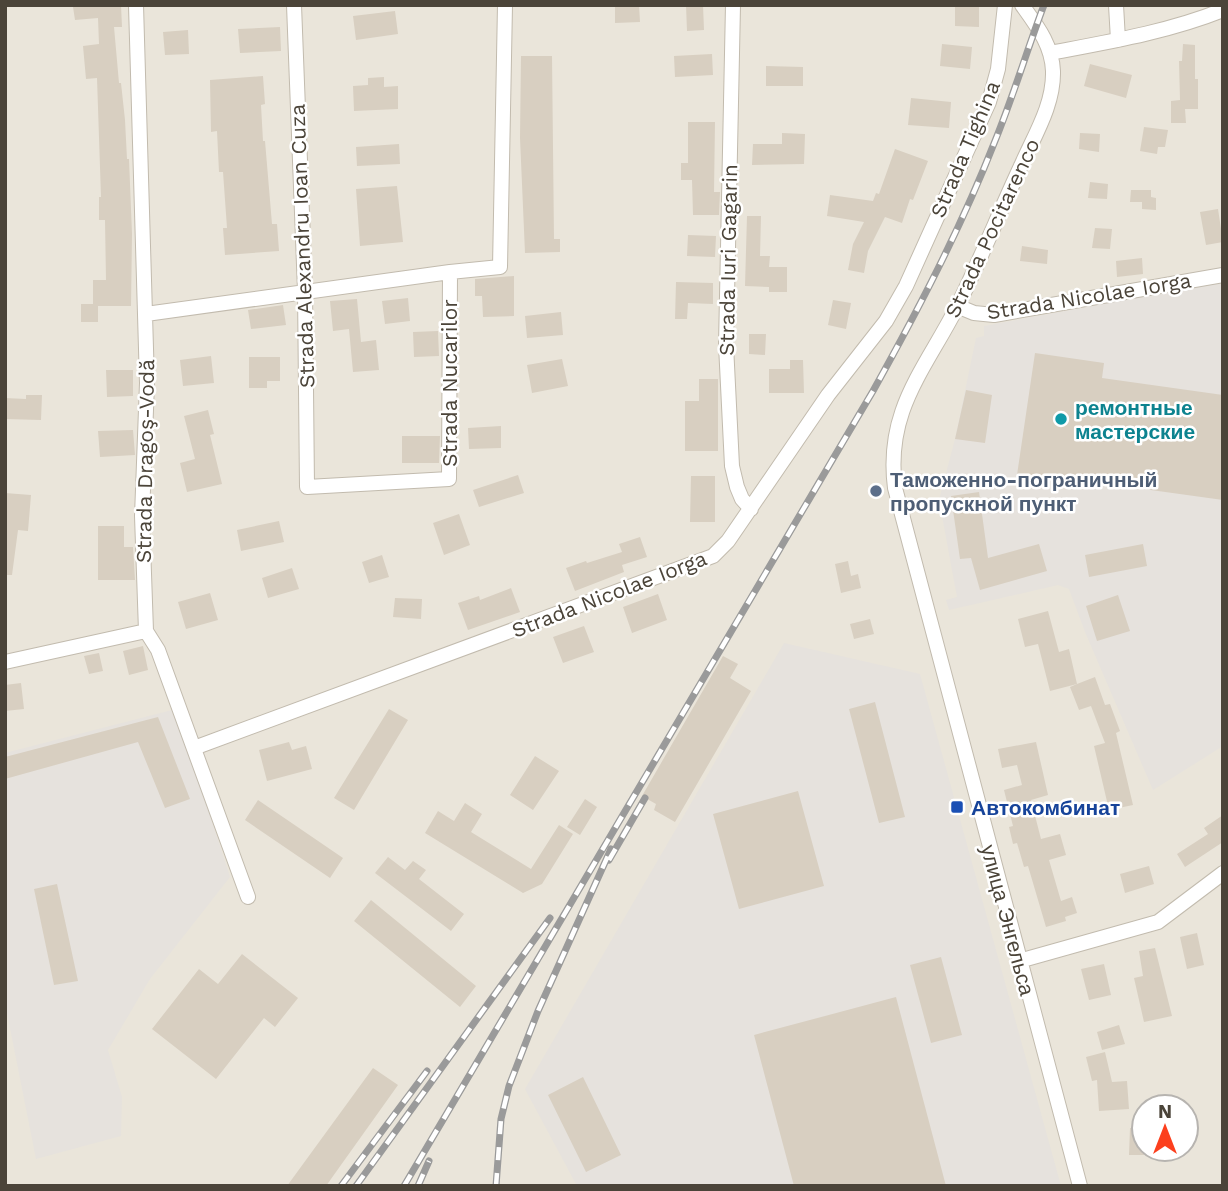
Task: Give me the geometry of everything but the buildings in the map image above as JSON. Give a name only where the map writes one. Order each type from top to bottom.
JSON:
[{"type":"street","name":"Strada Dragoş-Vodă","points":[[136,5],[146,314],[147,383],[142,516],[146,631],[158,650],[248,897]]},
{"type":"street","name":"Strada Alexandru Ioan Cuza","points":[[293,5],[305,291],[307,487]]},
{"type":"street","name":"Strada Nucarilor","points":[[146,314],[500,267],[505,5]]},
{"type":"street","name":"Strada Iuri Gagarin","points":[[733,5],[726,345],[732,466],[742,499],[751,509]]},
{"type":"street","name":"Strada Tighina","points":[[906,286],[989,102],[998,69],[1006,5]]},
{"type":"street","name":"Strada Pocitarenco","points":[[893,449],[904,405],[957,306],[1047,108],[1052,87],[1051,52],[1022,5]]},
{"type":"street","points":[[1116,5],[1118,40]]},
{"type":"street","points":[[1051,52],[1118,40],[1188,22],[1223,9]]},
{"type":"street","name":"Strada Nucarilor","points":[[307,487],[449,478],[450,272]]},
{"type":"street","name":"Strada Nicolae Iorga","points":[[957,306],[974,313],[994,315],[1223,275]]},
{"type":"street","name":"Strada Nicolae Iorga","points":[[194,748],[713,556],[728,541],[828,396],[886,321],[906,286]]},
{"type":"street","name":"улица Энгельса","points":[[893,449],[895,488],[1080,1186]]},
{"type":"street","points":[[5,662],[146,631]]},
{"type":"street","points":[[1019,961],[1158,922],[1223,873]]},
{"type":"shaded area","points":[[5,5],[1223,5],[1223,1186],[5,1186]]},
{"type":"shaded area","points":[[1223,282],[1223,746],[1153,790],[1069,589],[1058,585],[949,610],[946,600],[957,597],[939,500],[976,338],[984,336],[984,326]]},
{"type":"shaded area","points":[[784,643],[920,674],[1061,1186],[577,1186],[525,1089]]},
{"type":"shaded area","points":[[176,709],[230,877],[150,979],[108,1050],[122,1097],[121,1136],[36,1159],[5,1003],[5,753]]},
{"type":"railway","points":[[404,1186],[890,361],[938,268],[982,173],[1044,5]]},
{"type":"railway","points":[[609,860],[645,798]]},
{"type":"railway","points":[[496,1186],[501,1119],[509,1086],[538,1011],[611,849]]},
{"type":"railway","points":[[356,1186],[550,918]]},
{"type":"railway","points":[[341,1186],[427,1071]]},
{"type":"railway","points":[[418,1186],[429,1161]]},
{"type":"place","name":"ремонтные мастерские","points":[[1061,419]]},
{"type":"place","name":"Таможенно-пограничный пропускной пункт","points":[[876,491]]},
{"type":"place","name":"Автокомбинат","points":[[957,807]]}]
